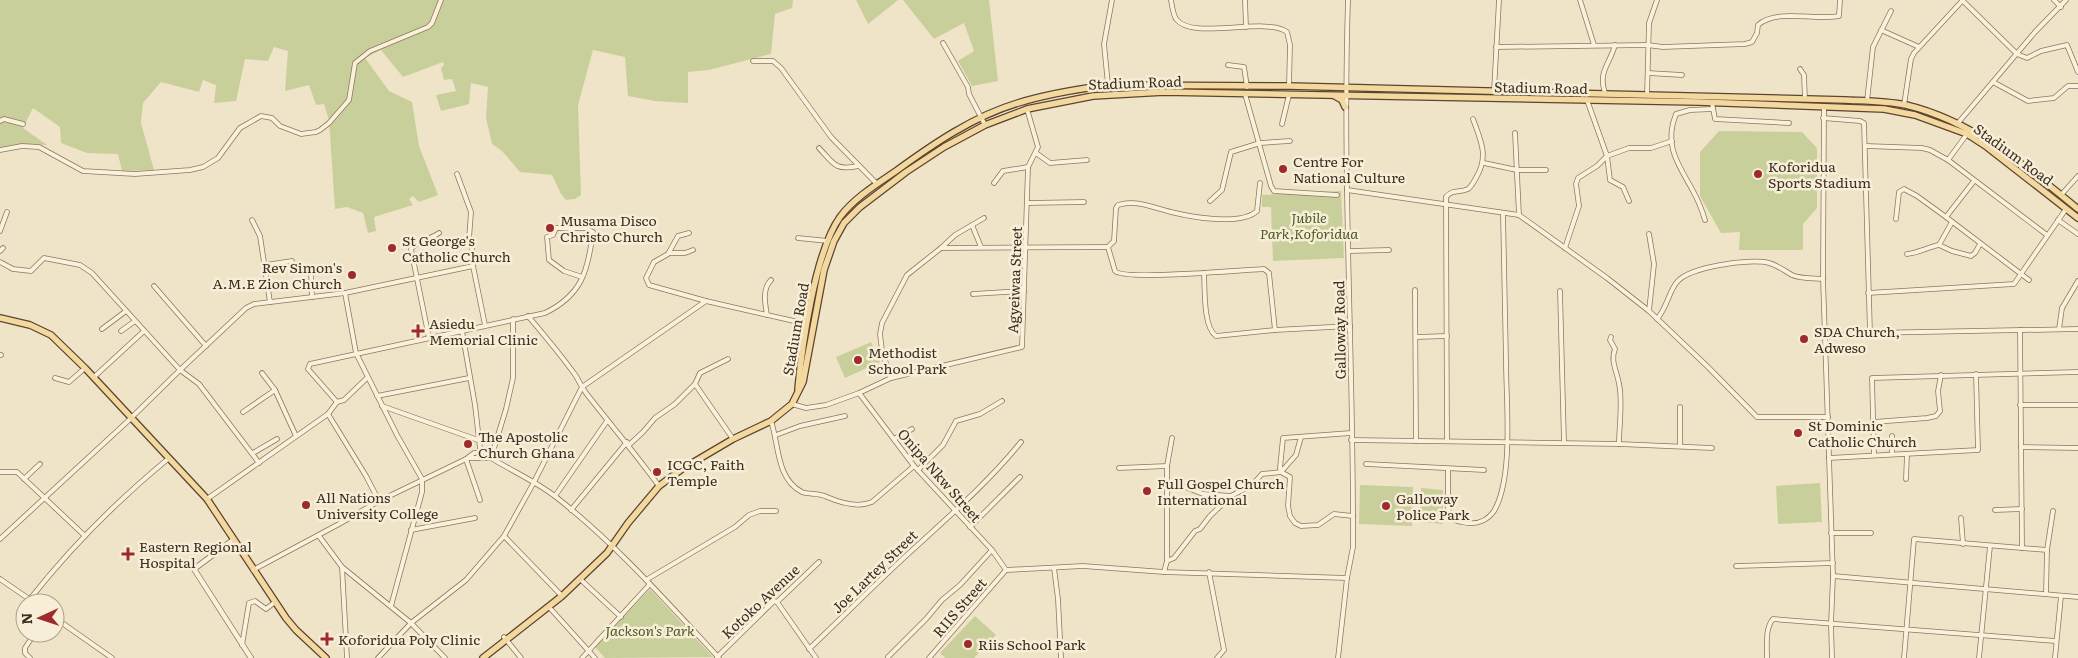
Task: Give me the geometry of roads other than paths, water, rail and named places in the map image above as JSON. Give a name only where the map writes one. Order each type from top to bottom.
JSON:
[{"type":"main road","name":"Stadium Road","points":[[798,394],[811,349],[828,241],[840,217],[876,184],[958,130],[1017,103],[1080,89],[1108,86],[1221,90]]},
{"type":"main road","name":"Stadium Road","points":[[798,394],[807,324],[822,270],[844,223],[860,207],[936,152],[985,125],[1027,108],[1070,99],[1116,93],[1246,90],[1289,86],[1345,92],[1494,91],[1608,96],[1712,106],[1870,108],[1909,114],[1967,134],[1987,147],[2078,218]]},
{"type":"main road","name":"Stadium Road","points":[[1246,90],[1289,95],[1333,95],[1345,92],[1355,95],[1587,100],[1608,96],[1647,95],[1867,101],[1904,105],[1958,123],[1991,142],[2078,209]]},
{"type":"main road","points":[[1333,95],[1341,98],[1345,107],[1355,95]]},
{"type":"main road","points":[[1795,99],[1795,106]]},
{"type":"main road","points":[[0,318],[30,325],[44,331],[85,368],[207,499],[275,602],[296,630],[326,658]]},
{"type":"main road","points":[[804,348],[811,349]]},
{"type":"main road","points":[[479,658],[560,594],[611,546],[659,486],[682,469],[733,439],[770,421],[792,404],[798,394]]},
{"type":"main road","points":[[483,658],[505,638],[548,607],[580,579],[607,553],[611,546]]},
{"type":"street","points":[[0,150],[22,146],[39,147],[83,171],[135,174],[169,173],[202,167],[218,158],[240,128],[261,116],[272,118],[280,126],[298,133],[316,132],[329,123],[349,100],[355,63],[370,51],[428,27],[432,23],[441,0]]},
{"type":"street","points":[[1108,86],[1104,44],[1112,0]]},
{"type":"street","points":[[1171,0],[1176,19],[1185,26],[1198,28],[1274,28],[1287,32],[1290,45],[1289,86]]},
{"type":"street","points":[[1245,0],[1246,27]]},
{"type":"street","name":"Galloway Road","points":[[1338,658],[1347,578],[1353,547],[1345,107],[1348,0]]},
{"type":"street","points":[[1494,91],[1499,0]]},
{"type":"street","points":[[1580,0],[1594,45]]},
{"type":"street","points":[[1647,95],[1649,23],[1657,0]]},
{"type":"street","points":[[1496,47],[1594,45],[1647,45],[1664,47],[1745,44],[1752,42],[1757,33],[1758,25],[1767,19],[1839,16],[1840,0]]},
{"type":"street","points":[[1904,105],[1911,59],[1919,47],[1962,0],[2017,54],[2027,58],[2041,50],[2067,45],[2078,72]]},
{"type":"street","points":[[2054,0],[2061,7]]},
{"type":"street","points":[[1958,123],[2035,32],[2066,0]]},
{"type":"street","points":[[1867,101],[1872,54],[1880,30],[1891,11]]},
{"type":"street","points":[[1880,30],[1919,47]]},
{"type":"street","points":[[943,43],[968,87],[969,94],[985,125]]},
{"type":"street","points":[[1608,96],[1601,82],[1602,75],[1610,62],[1615,45]]},
{"type":"street","points":[[753,61],[773,61],[781,68],[831,136],[876,184]]},
{"type":"street","points":[[1228,65],[1244,68],[1246,90],[1271,186],[1274,191],[1337,195]]},
{"type":"street","points":[[1800,69],[1804,76],[1805,99]]},
{"type":"street","points":[[1648,73],[1682,75]]},
{"type":"street","points":[[1993,82],[2028,101],[2054,98],[2068,86],[2078,86]]},
{"type":"street","points":[[1282,124],[1289,95]]},
{"type":"street","points":[[1587,100],[1607,156],[1610,180],[1622,186],[1629,201]]},
{"type":"street","points":[[1705,220],[1693,190],[1676,162],[1672,141],[1676,114],[1712,106],[1715,119],[1789,123]]},
{"type":"street","points":[[1824,106],[1823,279],[1833,563],[1832,658]]},
{"type":"street","points":[[1027,108],[1038,147],[1036,153],[1050,163],[1087,160]]},
{"type":"street","points":[[1448,441],[1446,204],[1448,194],[1467,189],[1473,183],[1484,163],[1482,142],[1473,118]]},
{"type":"street","points":[[1823,118],[1862,121],[1864,123],[1870,333]]},
{"type":"street","points":[[0,121],[4,119],[22,124]]},
{"type":"street","points":[[1515,133],[1519,215]]},
{"type":"street","points":[[1948,160],[1967,134]]},
{"type":"street","points":[[1210,202],[1222,190],[1231,152],[1260,143],[1290,141]]},
{"type":"street","points":[[1565,248],[1579,206],[1576,184],[1578,178],[1597,166],[1607,156],[1629,148],[1651,148],[1672,141]]},
{"type":"street","points":[[1866,146],[1930,150],[1948,160],[2047,235]]},
{"type":"street","points":[[819,148],[834,165],[846,168],[858,166]]},
{"type":"street","name":"Agyeiwaa Street","points":[[792,404],[806,408],[816,407],[859,393],[891,378],[1022,347],[1028,167],[1036,153]]},
{"type":"street","points":[[1484,163],[1517,170],[1546,170]]},
{"type":"street","points":[[994,183],[1002,171],[1028,167]]},
{"type":"street","points":[[457,174],[471,212],[472,224],[469,234],[474,259],[473,266],[485,325]]},
{"type":"street","points":[[2061,195],[2078,176]]},
{"type":"street","points":[[1946,216],[1974,181]]},
{"type":"street","points":[[941,248],[1026,249],[1108,247],[1114,241],[1116,208],[1121,204],[1142,204],[1169,212],[1199,217],[1244,218],[1257,211],[1260,183]]},
{"type":"street","points":[[1896,219],[1899,192],[1904,189],[1946,216],[1980,244],[2030,280]]},
{"type":"street","points":[[1347,190],[1519,215],[1607,278],[1649,311],[1757,417],[1828,417]]},
{"type":"street","points":[[1028,203],[1084,202]]},
{"type":"street","points":[[1868,293],[2010,285],[2022,274],[2066,209]]},
{"type":"street","points":[[0,231],[7,212]]},
{"type":"street","points":[[1448,469],[1448,507],[1450,517],[1457,522],[1472,524],[1481,522],[1494,511],[1505,475],[1507,442],[1503,213]]},
{"type":"street","points":[[891,378],[882,351],[880,334],[882,323],[907,275],[954,235],[984,218]]},
{"type":"street","points":[[252,220],[259,232],[266,265],[270,302]]},
{"type":"street","points":[[2058,220],[2078,234]]},
{"type":"street","points":[[1939,245],[1952,222]]},
{"type":"street","points":[[972,225],[981,247]]},
{"type":"street","points":[[337,402],[310,373],[308,367],[310,364],[545,313],[561,305],[577,289],[582,277],[587,261],[592,231],[585,228],[556,228],[554,235],[547,237],[549,260],[564,271],[582,277]]},
{"type":"street","points":[[429,338],[411,249],[439,233]]},
{"type":"street","points":[[669,253],[678,236],[688,233]]},
{"type":"street","points":[[1649,234],[1654,264],[1649,311]]},
{"type":"street","points":[[798,238],[828,241]]},
{"type":"street","points":[[1907,254],[1919,253],[1939,245],[1971,256],[1980,244]]},
{"type":"street","points":[[1108,247],[1117,274],[1204,273],[1264,269],[1270,278],[1276,330]]},
{"type":"street","points":[[693,250],[685,253],[669,253],[654,262],[646,278],[648,285],[706,302],[807,324]]},
{"type":"street","points":[[1349,251],[1389,250]]},
{"type":"street","points":[[0,262],[14,269],[30,272],[44,258],[80,266],[92,273],[180,370],[199,384],[259,463]]},
{"type":"street","points":[[266,265],[292,261]]},
{"type":"street","points":[[1657,319],[1664,312],[1678,280],[1700,270],[1715,266],[1738,262],[1770,263],[1793,275],[1823,279]]},
{"type":"street","points":[[0,539],[132,418],[246,308],[254,304],[346,293],[473,266]]},
{"type":"street","points":[[311,272],[312,297]]},
{"type":"street","points":[[1204,273],[1208,321],[1213,334],[1216,336],[1276,330],[1350,326]]},
{"type":"street","points":[[767,315],[764,294],[766,284],[770,280]]},
{"type":"street","points":[[2060,329],[2062,308],[2078,281]]},
{"type":"street","points":[[154,286],[206,346]]},
{"type":"street","points":[[1416,290],[1416,441]]},
{"type":"street","points":[[973,294],[1024,291]]},
{"type":"street","points":[[1560,291],[1564,444]]},
{"type":"street","points":[[346,293],[356,353],[367,378],[422,479],[422,492],[391,606]]},
{"type":"street","points":[[378,658],[410,623],[466,580],[504,536],[533,484],[582,387],[706,302]]},
{"type":"street","points":[[102,329],[126,311]]},
{"type":"street","points":[[528,316],[548,339],[607,421],[628,444],[659,486]]},
{"type":"street","points":[[491,458],[513,378],[513,319]]},
{"type":"street","points":[[121,331],[135,320]]},
{"type":"street","points":[[1824,336],[1870,333],[2078,329]]},
{"type":"street","points":[[2020,330],[2022,548]]},
{"type":"street","points":[[94,378],[144,331]]},
{"type":"street","points":[[462,331],[475,405],[481,457]]},
{"type":"street","points":[[1416,337],[1447,336]]},
{"type":"street","points":[[1611,336],[1610,340],[1615,349],[1612,356],[1620,385],[1619,444]]},
{"type":"street","points":[[571,510],[628,444],[695,384],[700,373],[728,359]]},
{"type":"street","points":[[55,378],[69,382],[85,368]]},
{"type":"street","points":[[1874,455],[1872,378],[2078,372]]},
{"type":"street","points":[[262,373],[275,390],[296,436]]},
{"type":"street","points":[[1829,458],[1892,453],[1907,454],[1978,450],[1976,374]]},
{"type":"street","points":[[1874,422],[1936,416],[1940,410],[1938,391],[1941,375]]},
{"type":"street","points":[[207,499],[328,414],[337,402],[344,400],[367,378]]},
{"type":"street","points":[[377,396],[469,378]]},
{"type":"street","points":[[695,384],[733,439]]},
{"type":"street","points":[[243,412],[275,390]]},
{"type":"street","name":"Onipa Nkw Street","points":[[859,393],[914,466],[992,550],[1006,570]]},
{"type":"street","points":[[918,470],[943,445],[956,421],[980,414],[1002,401]]},
{"type":"street","points":[[2020,405],[2078,405]]},
{"type":"street","points":[[382,406],[478,440]]},
{"type":"street","points":[[1680,407],[1680,446]]},
{"type":"street","points":[[328,414],[379,501]]},
{"type":"street","points":[[776,435],[800,426],[845,416]]},
{"type":"street","points":[[554,496],[607,421]]},
{"type":"street","points":[[770,421],[776,435],[782,468],[792,486],[802,492],[820,493],[839,502],[866,505],[914,466]]},
{"type":"street","points":[[894,439],[912,429]]},
{"type":"street","points":[[1281,472],[1283,439],[1351,433]]},
{"type":"street","points":[[1892,436],[1892,453]]},
{"type":"street","points":[[1281,472],[1296,455],[1301,437]]},
{"type":"street","points":[[1164,572],[1167,561],[1168,466],[1172,438]]},
{"type":"street","points":[[252,453],[277,439]]},
{"type":"street","points":[[1351,440],[1619,444],[1712,448]]},
{"type":"street","name":"Joe Lartey Street","points":[[809,649],[907,554],[956,511],[992,475],[1021,442]]},
{"type":"street","points":[[2021,447],[2078,448]]},
{"type":"street","points":[[253,570],[319,536],[379,501],[481,451],[554,496],[571,510],[650,584],[717,657]]},
{"type":"street","points":[[1906,479],[1907,454]]},
{"type":"street","points":[[35,593],[85,536],[137,485],[169,458]]},
{"type":"street","points":[[467,458],[491,458]]},
{"type":"street","points":[[467,458],[480,500]]},
{"type":"street","points":[[24,479],[40,464]]},
{"type":"street","points":[[1366,464],[1484,470]]},
{"type":"street","points":[[1119,468],[1168,466]]},
{"type":"street","points":[[0,472],[17,472],[85,536]]},
{"type":"street","points":[[1167,561],[1174,558],[1195,531],[1200,529],[1210,516],[1232,496],[1252,485],[1262,474],[1281,472],[1290,477],[1288,506],[1290,516],[1295,523],[1301,526],[1318,525],[1334,514],[1353,516]]},
{"type":"street","points":[[970,527],[1020,477]]},
{"type":"street","points":[[1168,484],[1180,485],[1203,494],[1232,496]]},
{"type":"street","points":[[1996,510],[2022,509]]},
{"type":"street","points":[[646,580],[735,526],[749,515],[760,511],[776,511]]},
{"type":"street","points":[[2046,594],[2047,550],[2053,511]]},
{"type":"street","points":[[411,530],[475,518]]},
{"type":"street","points":[[1961,518],[1963,544]]},
{"type":"street","points":[[1831,533],[1871,534]]},
{"type":"street","points":[[319,536],[342,567],[391,606],[445,658]]},
{"type":"street","points":[[504,536],[560,594]]},
{"type":"street","points":[[1904,658],[1914,539],[2047,550]]},
{"type":"street","points":[[233,540],[194,569],[251,658]]},
{"type":"street","points":[[1979,658],[1990,546]]},
{"type":"street","points":[[888,657],[926,619],[947,594],[960,585],[992,550]]},
{"type":"street","name":"Kotoko Avenue","points":[[717,657],[774,601],[777,602],[819,562]]},
{"type":"street","points":[[1736,566],[1833,563]]},
{"type":"street","points":[[1006,570],[1083,566],[1164,572],[1347,578]]},
{"type":"street","points":[[342,567],[347,658]]},
{"type":"street","points":[[1054,568],[1062,658]]},
{"type":"street","name":"RIIS Street","points":[[929,658],[1006,570]]},
{"type":"street","points":[[1209,572],[1224,650],[1217,658]]},
{"type":"street","points":[[1833,576],[2078,598]]},
{"type":"street","points":[[0,579],[21,593]]},
{"type":"street","points":[[580,579],[621,617]]},
{"type":"street","points":[[582,658],[650,584]]},
{"type":"street","points":[[2055,658],[2061,596]]},
{"type":"street","points":[[242,645],[249,603],[255,601],[266,610],[275,602]]},
{"type":"street","points":[[777,602],[816,658]]},
{"type":"street","points":[[548,607],[595,658]]},
{"type":"street","points":[[1767,658],[1768,631],[1774,619],[2056,641]]},
{"type":"street","points":[[65,625],[112,658]]},
{"type":"street","points":[[505,638],[521,658]]},
{"type":"street","points":[[28,643],[25,648],[30,658]]},
{"type":"place","name":"Centre For National Culture","points":[[1283,169]]},
{"type":"place","name":"Koforidua Sports Stadium","points":[[1758,174]]},
{"type":"place","name":"Musama Disco Christo Church","points":[[550,228]]},
{"type":"place","name":"St George's Catholic Church","points":[[392,248]]},
{"type":"place","name":"Rev Simon's A.M.E Zion Church","points":[[352,275]]},
{"type":"place","name":"Asiedu Memorial Clinic","points":[[418,331]]},
{"type":"place","name":"SDA Church, Adweso","points":[[1804,339]]},
{"type":"place","name":"Methodist School Park","points":[[858,360]]},
{"type":"place","name":"St Dominic Catholic Church","points":[[1798,433]]},
{"type":"place","name":"The Apostolic Church Ghana","points":[[468,444]]},
{"type":"place","name":"ICGC, Faith Temple","points":[[657,472]]},
{"type":"place","name":"Full Gospel Church International","points":[[1147,491]]},
{"type":"place","name":"All Nations University College","points":[[306,505]]},
{"type":"place","name":"Galloway Police Park","points":[[1386,506]]},
{"type":"place","name":"Eastern Regional Hospital","points":[[128,554]]},
{"type":"place","name":"Koforidua Poly Clinic","points":[[327,639]]},
{"type":"place","name":"Riis School Park","points":[[968,644]]},
{"type":"park label","name":"Jubile Park,Koforidua","points":[[1309,226]]},
{"type":"park label","name":"Jackson's Park","points":[[650,630]]}]
